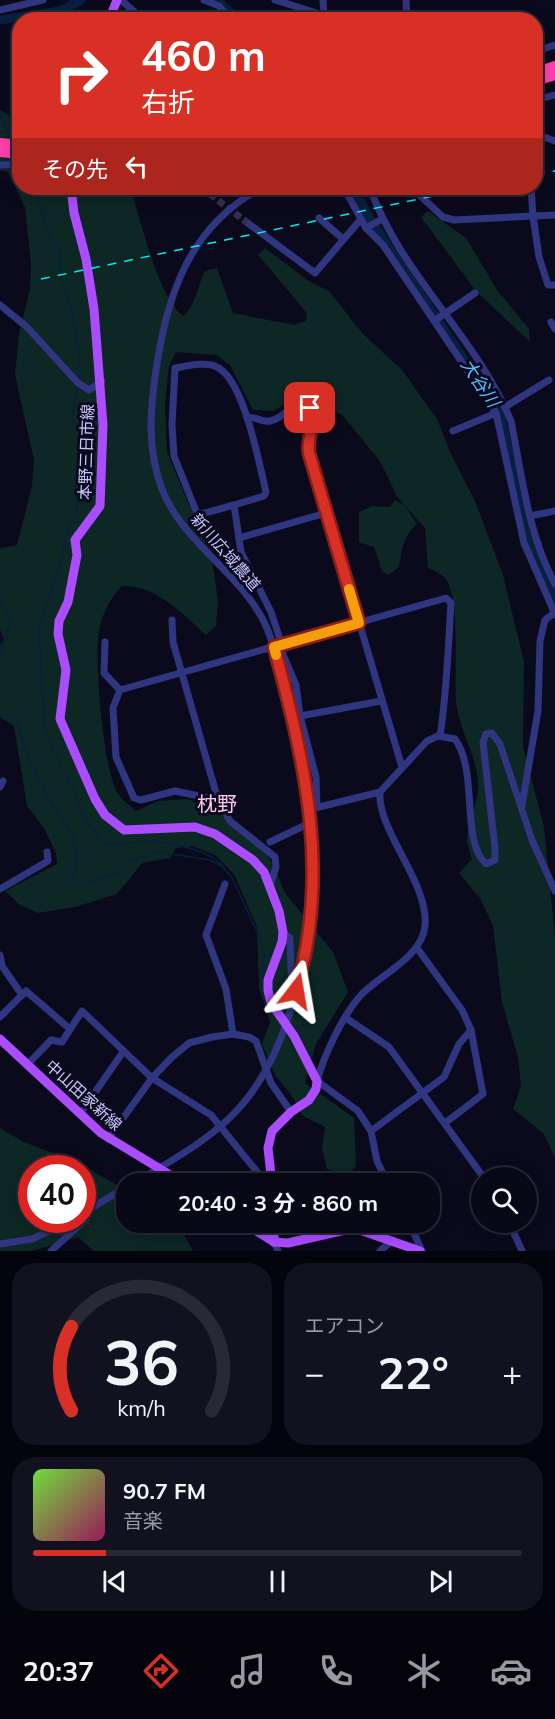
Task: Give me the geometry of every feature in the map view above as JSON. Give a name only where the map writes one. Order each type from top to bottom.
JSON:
[{"type":"main road","name":"本野三日市線","points":[[72,195],[88,270],[102,381],[104,425],[100,506],[75,540],[77,555],[69,602],[59,621],[58,634],[66,670],[60,719],[95,799],[116,824],[124,830],[195,827],[215,834],[253,860],[264,872],[283,933]]},
{"type":"main road","points":[[272,1173],[270,1140],[277,1125],[309,1100],[316,1089],[317,1081],[286,1024],[271,1003],[268,990],[268,980],[283,933]]},
{"type":"main road","name":"中山田家新線","points":[[0,1039],[108,1139],[168,1173]]},
{"type":"main road","points":[[275,1248],[354,1228],[421,1251]]},
{"type":"main road","points":[[256,1233],[275,1248]]},
{"type":"main road","points":[[274,1233],[275,1248]]},
{"type":"street","points":[[0,10],[42,0]]},
{"type":"street","points":[[122,0],[135,12]]},
{"type":"street","points":[[204,0],[219,6],[224,12]]},
{"type":"street","points":[[275,0],[314,12]]},
{"type":"street","name":"新川広域農道","points":[[152,1173],[208,1137],[240,1107],[273,1056],[292,1005],[311,919],[314,808],[296,717],[278,646],[238,582],[187,530],[173,510],[163,491],[157,472],[150,434],[152,394],[161,331],[177,278],[212,227],[250,195]]},
{"type":"street","points":[[348,195],[366,228],[383,245],[496,413],[524,543],[555,614],[545,620],[540,641],[538,711],[522,806]]},
{"type":"street","points":[[373,195],[382,219],[505,407],[511,421],[530,516],[543,562],[555,584]]},
{"type":"street","points":[[419,195],[443,217],[454,220],[555,214]]},
{"type":"street","points":[[532,195],[539,257],[548,285],[555,285]]},
{"type":"street","points":[[319,218],[344,239]]},
{"type":"street","points":[[249,224],[315,273],[361,219]]},
{"type":"street","points":[[366,228],[382,219]]},
{"type":"street","points":[[434,321],[475,293]]},
{"type":"street","points":[[0,305],[27,327],[78,383],[89,390],[102,381]]},
{"type":"street","points":[[204,365],[215,366],[223,371],[239,395],[247,418],[266,492],[264,496],[201,514],[196,511],[174,456],[172,425],[175,368],[204,365]]},
{"type":"street","points":[[505,407],[549,380]]},
{"type":"street","points":[[247,418],[252,416],[264,421],[274,420],[299,401],[305,401],[312,414],[313,426],[307,444],[381,702],[402,767]]},
{"type":"street","points":[[453,431],[496,413]]},
{"type":"street","points":[[234,505],[241,552],[271,612],[278,646],[293,672],[296,717],[381,702]]},
{"type":"street","points":[[530,516],[555,511]]},
{"type":"street","points":[[239,538],[326,513]]},
{"type":"street","points":[[120,690],[448,599],[451,603],[446,669],[448,687],[440,736]]},
{"type":"street","points":[[172,620],[172,642],[218,800],[230,821],[275,857],[276,867],[270,886]]},
{"type":"street","points":[[105,642],[104,674],[120,690]]},
{"type":"street","points":[[120,690],[112,708],[116,758],[134,798],[141,800],[175,791],[218,800]]},
{"type":"street","points":[[314,808],[380,792],[427,741],[440,736],[455,739],[462,748],[469,773],[470,811],[479,858],[486,864],[495,860],[483,751],[486,734],[492,733],[500,744],[547,878],[555,891]]},
{"type":"street","points":[[380,792],[384,813],[421,897],[425,927],[417,948],[361,996],[322,1062],[317,1081],[358,1111],[371,1131],[377,1161],[383,1173]]},
{"type":"street","points":[[270,842],[312,822]]},
{"type":"street","points":[[0,888],[48,861],[47,852]]},
{"type":"street","points":[[225,884],[206,935],[226,989],[233,1034]]},
{"type":"street","points":[[283,933],[290,938],[292,1005]]},
{"type":"street","points":[[417,948],[462,1010],[471,1030],[483,1094],[445,1123]]},
{"type":"street","points":[[0,956],[2,966],[22,995]]},
{"type":"street","points":[[0,1017],[26,991],[70,1029]]},
{"type":"street","points":[[27,1065],[51,1040],[62,1041],[82,1011],[152,1078],[201,1107],[228,1133],[259,1173]]},
{"type":"street","points":[[346,1018],[389,1047],[475,1167]]},
{"type":"street","points":[[371,1131],[444,1077],[459,1044],[471,1030]]},
{"type":"street","points":[[108,1139],[152,1078],[189,1043],[233,1034],[256,1041],[272,1083],[291,1112]]},
{"type":"street","points":[[80,1114],[123,1052]]},
{"type":"street","points":[[96,1206],[116,1194]]},
{"type":"street","points":[[0,1244],[32,1239],[45,1233]]},
{"type":"street","points":[[51,1251],[71,1233]]},
{"type":"street","points":[[414,1233],[421,1251]]},
{"type":"street","points":[[513,1233],[519,1250]]},
{"type":"street","points":[[380,1251],[393,1240]]},
{"type":"green space","points":[[0,110],[12,117],[12,180],[8,172],[0,170]]},
{"type":"green space","points":[[19,195],[132,195],[151,257],[165,292],[183,316],[193,301],[205,271],[217,268],[233,313],[294,325],[306,321],[307,313],[258,255],[265,248],[310,282],[329,291],[363,334],[402,370],[437,419],[451,454],[475,501],[503,575],[524,662],[523,747],[544,827],[555,937],[555,1158],[544,1134],[513,1109],[521,1086],[518,1057],[502,1002],[493,926],[480,898],[459,873],[472,859],[467,837],[477,797],[478,783],[475,764],[457,708],[455,619],[450,587],[444,577],[428,568],[425,528],[398,498],[380,461],[342,415],[328,409],[320,399],[306,391],[274,411],[253,410],[230,365],[216,355],[176,352],[169,366],[165,404],[167,452],[188,503],[210,547],[218,601],[216,626],[206,635],[157,595],[146,590],[122,586],[110,601],[100,625],[99,689],[108,765],[119,795],[136,811],[158,801],[188,799],[231,820],[262,846],[273,864],[285,893],[333,952],[348,992],[316,1044],[305,1083],[354,1118],[356,1166],[350,1173],[339,1173],[327,1169],[322,1148],[325,1127],[303,1116],[292,1096],[275,1075],[262,1044],[270,1022],[259,988],[257,927],[234,874],[215,855],[193,846],[176,848],[170,858],[142,863],[117,894],[75,907],[38,913],[20,905],[5,891],[57,864],[56,853],[44,828],[27,806],[14,726],[0,717],[0,645],[4,640],[0,629],[0,548],[17,545],[32,486],[34,460],[15,375],[19,334],[30,289],[31,263],[25,207]]},
{"type":"green space","points":[[428,211],[466,238],[497,290],[529,329],[530,342],[476,291],[421,217]]},
{"type":"green space","points":[[395,500],[404,505],[417,524],[406,538],[399,567],[388,575],[382,571],[374,547],[359,542],[359,512],[372,506],[390,507]]},
{"type":"green space","points":[[0,1128],[24,1142],[58,1155],[18,1155],[18,1233],[96,1233],[96,1173],[116,1184],[116,1233],[183,1233],[193,1251],[94,1251],[78,1237],[32,1251],[0,1251]]},
{"type":"waterway","name":"大谷川","points":[[53,12],[81,0]]},
{"type":"waterway","name":"大谷川","points":[[217,0],[230,12]]},
{"type":"waterway","name":"大谷川","points":[[0,20],[12,18]]},
{"type":"waterway","points":[[0,114],[10,139]]},
{"type":"waterway","points":[[39,195],[39,203],[53,243],[59,249],[62,281],[71,305],[80,358],[79,379]]},
{"type":"waterway","name":"大谷川","points":[[358,195],[370,219],[500,413],[529,542],[555,600]]},
{"type":"waterway","points":[[78,386],[72,418],[78,428],[86,466],[79,484],[77,512],[68,530],[58,574],[39,628],[44,724],[81,810],[103,844],[140,842],[175,844],[211,857],[226,871]]},
{"type":"waterway","points":[[0,599],[10,622],[0,656]]},
{"type":"waterway","points":[[0,711],[18,722],[27,755],[50,801],[73,836],[77,864],[70,882],[74,886],[117,873],[129,861],[153,851],[209,860],[222,866],[232,878],[260,938],[264,953],[263,982]]},
{"type":"tunnel","points":[[211,195],[249,224]]},
{"type":"railway","points":[[543,173],[555,171]]},
{"type":"railway","points":[[41,279],[438,195]]},
{"type":"slow traffic","points":[[276,655],[274,647],[359,623],[349,589]]},
{"type":"district","name":"枕野","points":[[217,804]]},
{"type":"route","points":[[296,991],[311,919],[314,894],[314,852],[311,809],[303,760],[274,647],[359,623],[309,453],[307,444],[313,426],[310,408]]}]
